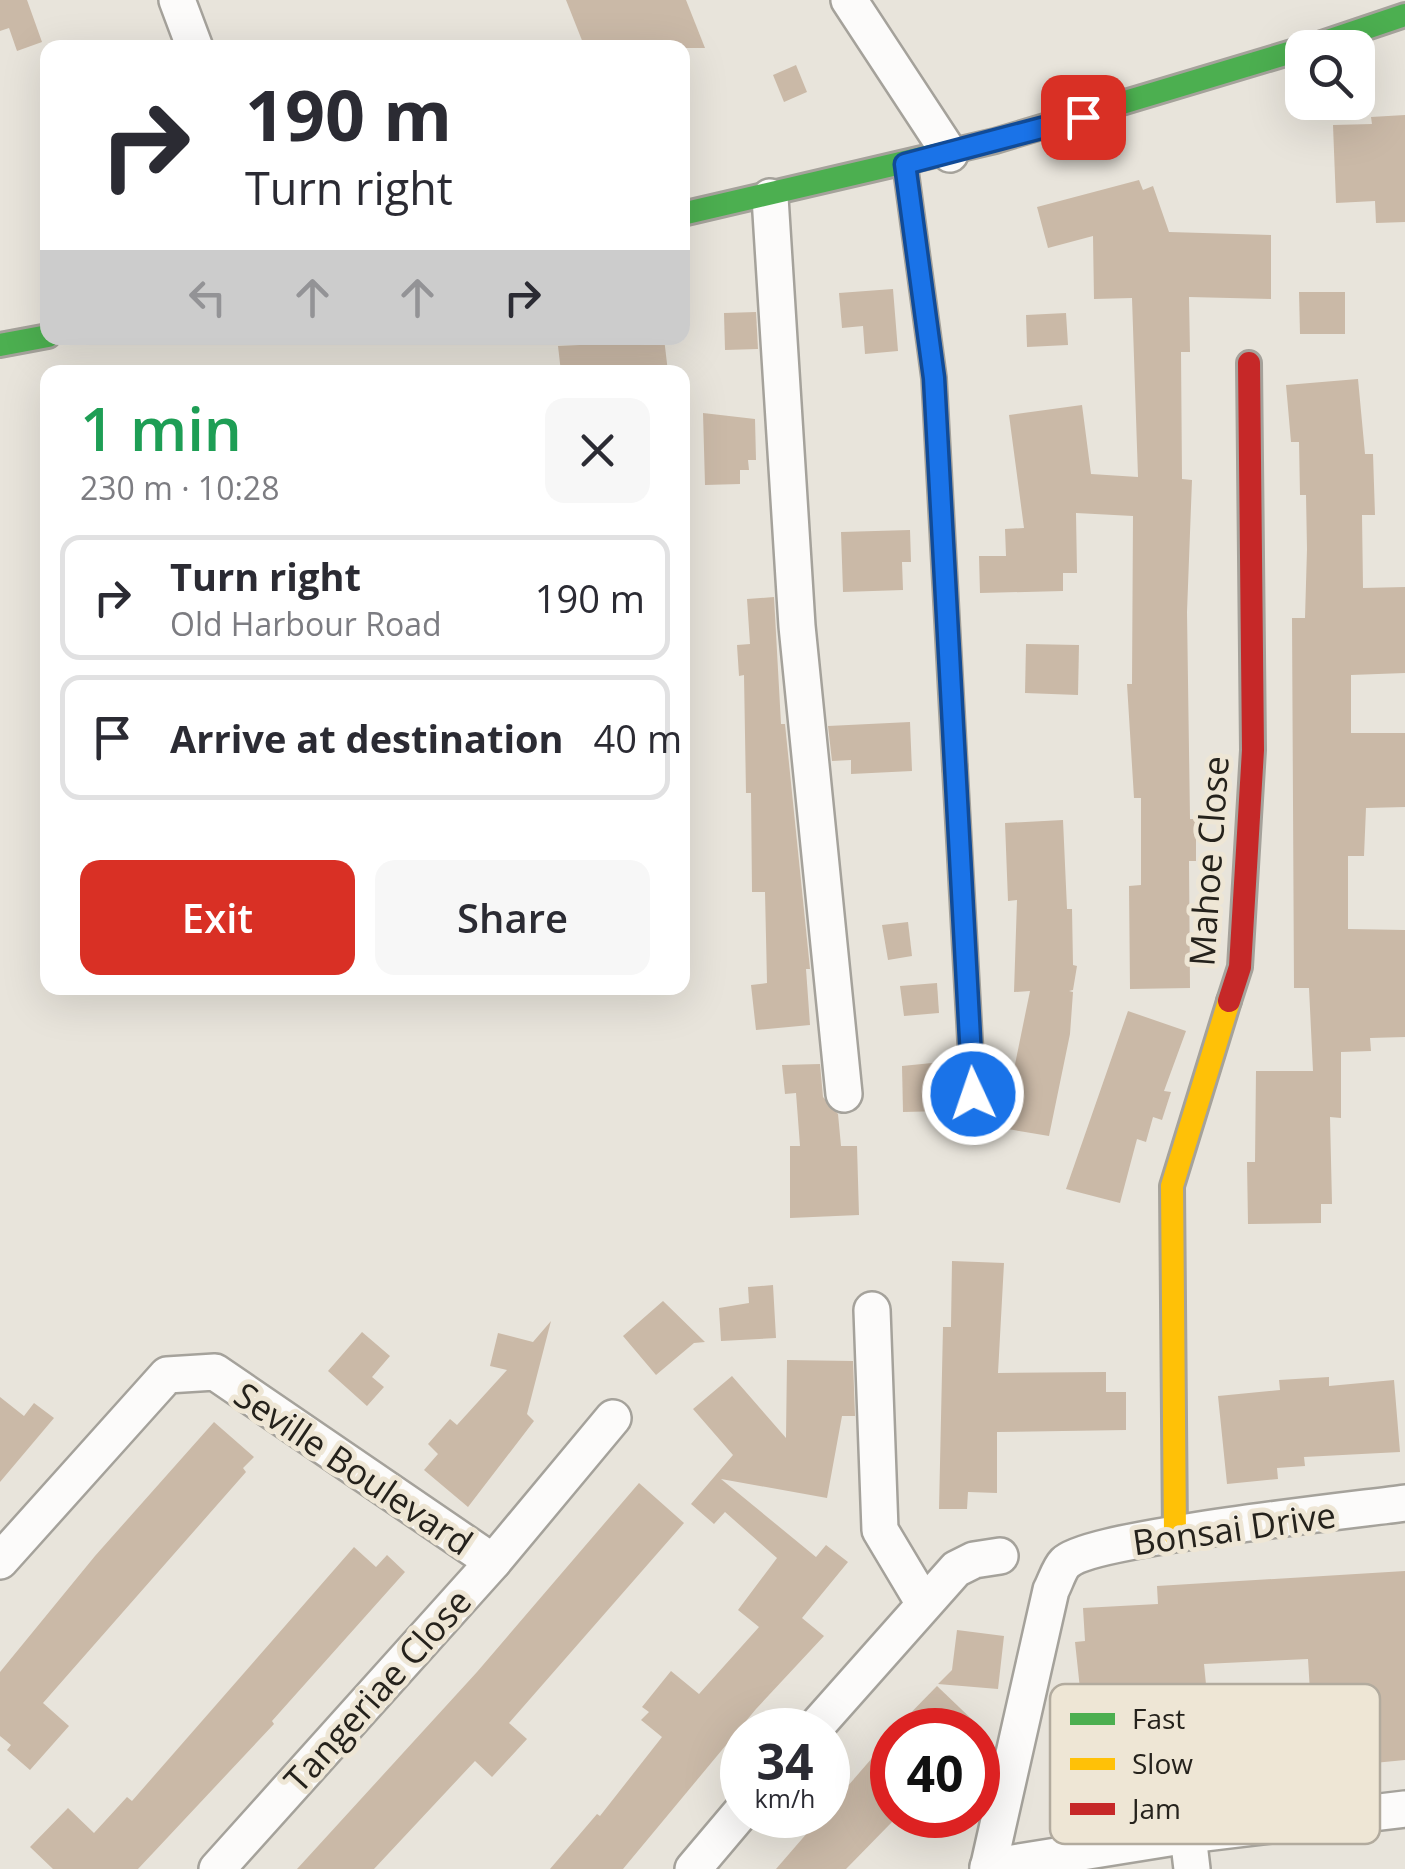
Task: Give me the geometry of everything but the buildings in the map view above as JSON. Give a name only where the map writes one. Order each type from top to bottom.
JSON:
[{"type":"street","points":[[177,0],[192,40]]},
{"type":"street","points":[[849,0],[950,154]]},
{"type":"street","points":[[1360,30],[1405,15]]},
{"type":"street","points":[[690,212],[950,154],[1182,89],[1285,55]]},
{"type":"street","points":[[905,164],[934,378],[973,1094]]},
{"type":"street","points":[[770,197],[797,626],[844,1094]]},
{"type":"street","points":[[0,345],[40,338]]},
{"type":"street","name":"Mahoe Close","points":[[1175,1534],[1172,1186],[1240,967],[1253,750],[1248,363]]},
{"type":"street","points":[[872,1310],[880,1530],[923,1602]]},
{"type":"street","name":"Seville Boulevard","points":[[0,1562],[167,1375],[215,1372],[493,1562]]},
{"type":"street","name":"Tangeriae Close","points":[[216,1869],[493,1562],[613,1418]]},
{"type":"street","name":"Bonsai Drive","points":[[988,1868],[1051,1590],[1065,1562],[1093,1550],[1175,1534],[1405,1503]]},
{"type":"street","points":[[832,1708],[956,1569],[974,1560],[1000,1556]]},
{"type":"street","points":[[1380,1814],[1405,1809]]},
{"type":"street","points":[[693,1869],[720,1838]]},
{"type":"street","points":[[988,1868],[1190,1852],[1230,1844]]},
{"type":"traffic: fast","points":[[1360,30],[1405,15]]},
{"type":"traffic: fast","points":[[690,212],[995,141],[1285,54]]},
{"type":"traffic: fast","points":[[905,164],[934,378],[955,768]]},
{"type":"traffic: fast","points":[[0,345],[40,338]]},
{"type":"traffic: slow","points":[[1175,1535],[1172,1186],[1229,1001]]},
{"type":"traffic: jam","points":[[1229,1001],[1240,967],[1253,750],[1249,363]]},
{"type":"traffic: jam","points":[[955,768],[973,1094]]},
{"type":"route","points":[[973,1094],[934,378],[905,164],[1083,117]]}]
